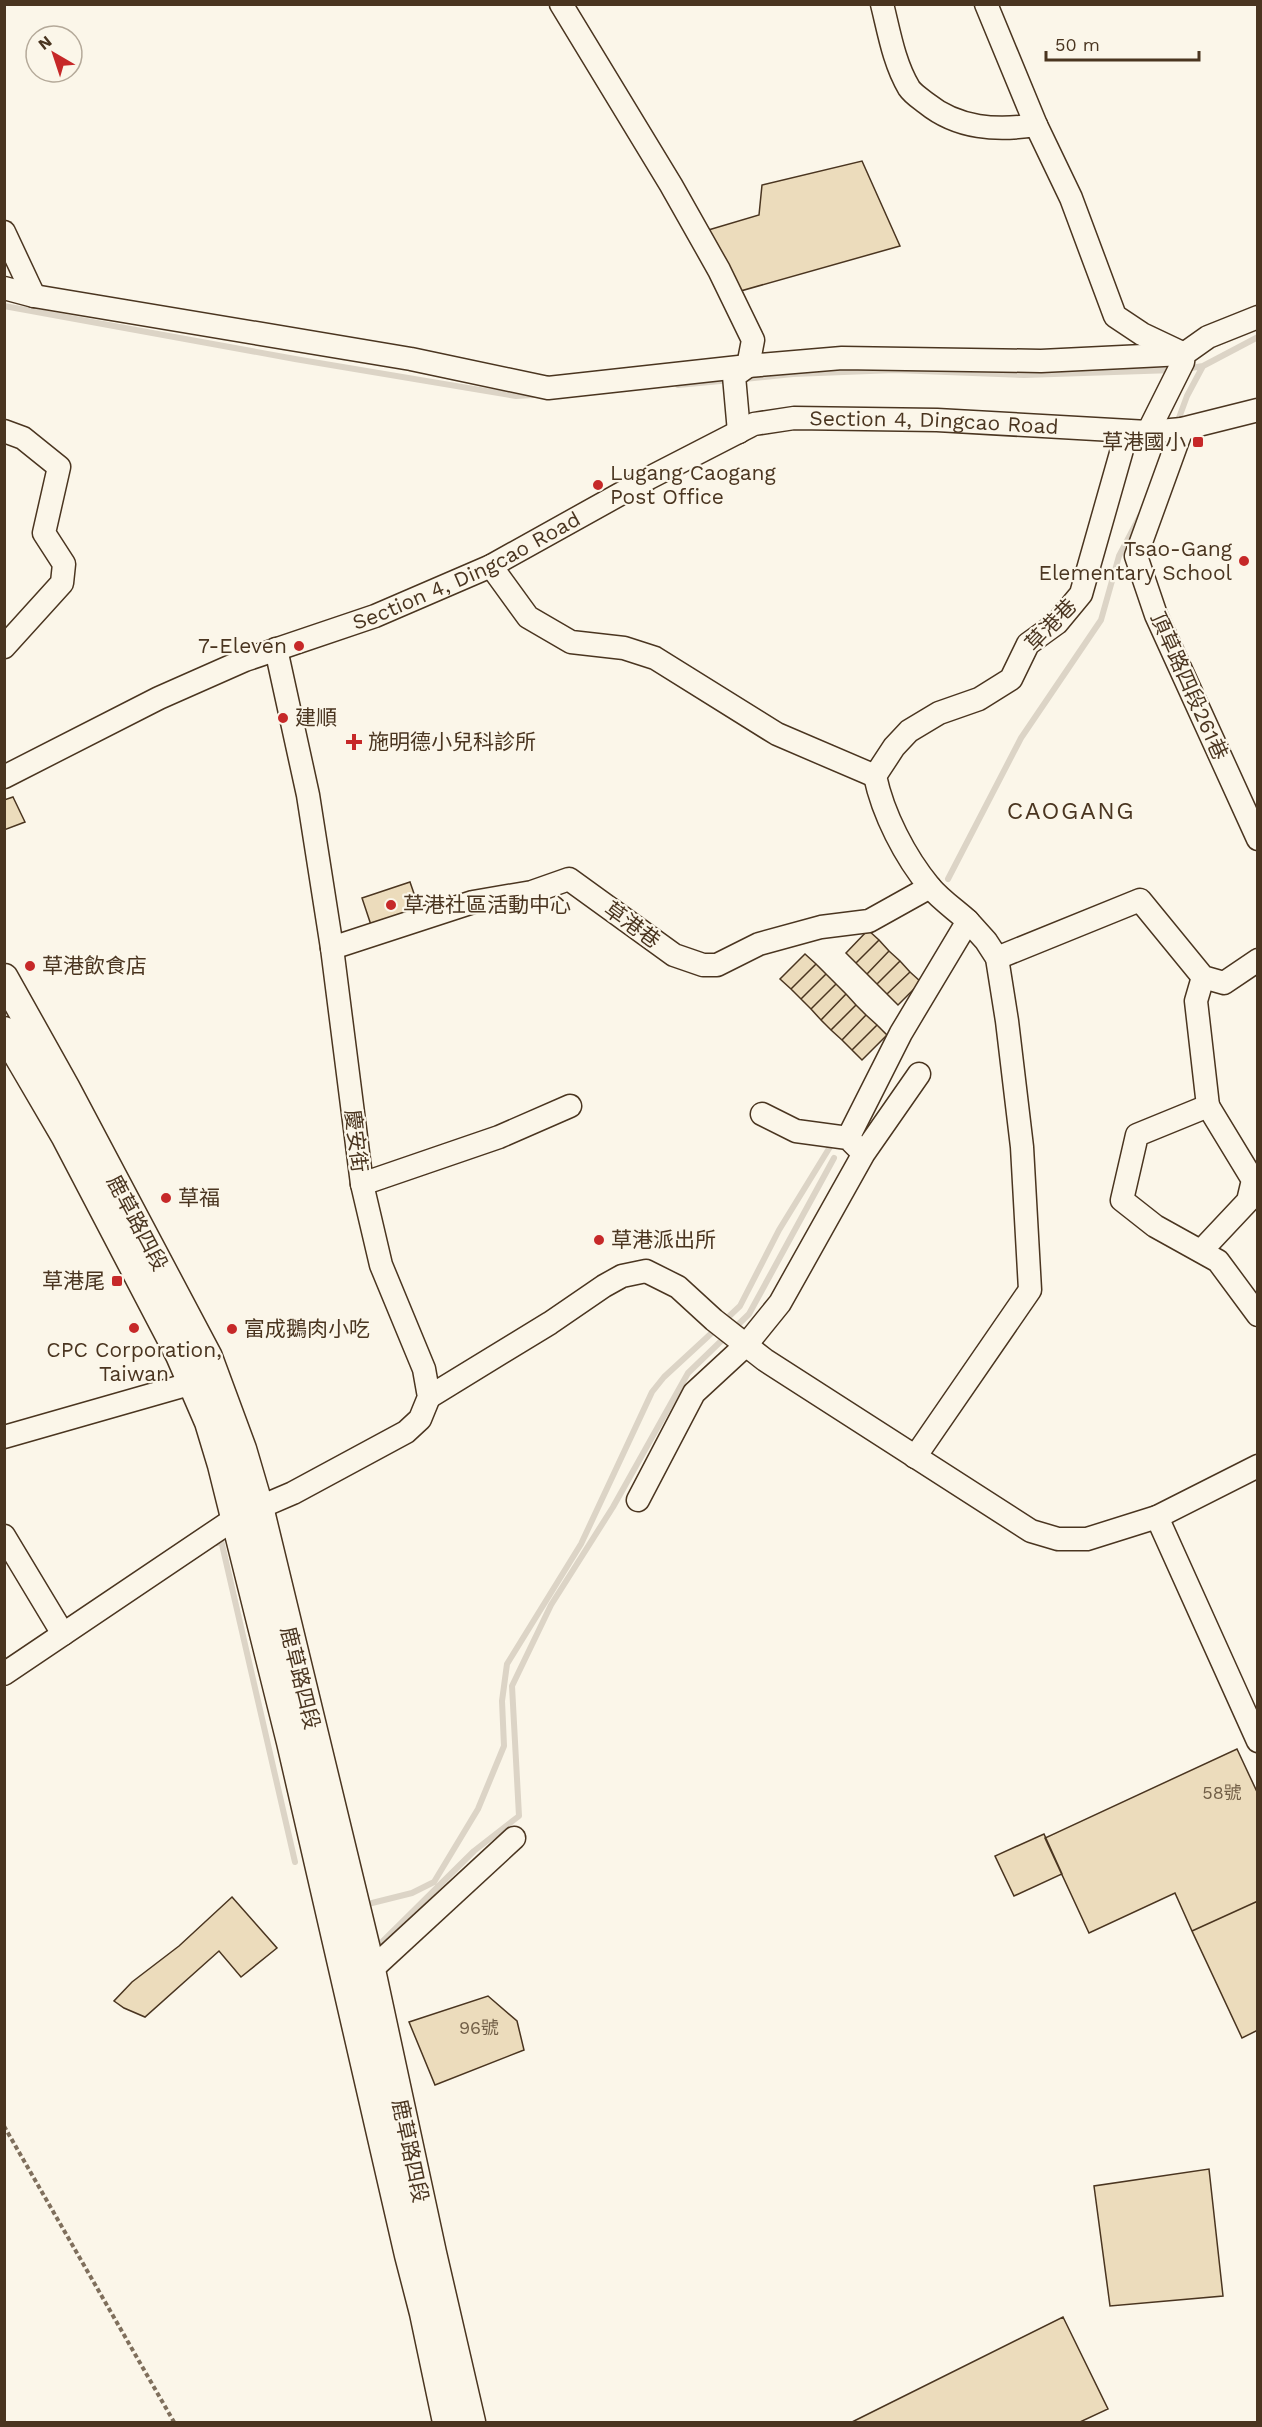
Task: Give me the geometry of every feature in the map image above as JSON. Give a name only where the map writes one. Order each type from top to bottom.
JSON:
[{"type":"main road","name":"鹿草路四段","points":[[4,978],[71,1097],[208,1358],[242,1449],[248,1512],[291,1742],[420,2254],[435,2310],[471,2422]]},
{"type":"main road","name":"鹿草路四段","points":[[4,1031],[66,1137],[193,1383],[248,1512],[370,1970],[420,2254]]},
{"type":"main road","name":"鹿草路四段","points":[[435,2310],[447,2422]]},
{"type":"street","points":[[561,4],[671,185],[719,270],[753,340],[748,366],[734,376],[739,432]]},
{"type":"street","points":[[882,4],[897,61],[910,90],[935,111],[972,126],[1006,130],[1036,125]]},
{"type":"street","points":[[986,4],[1036,125],[1075,207],[1115,316],[1142,334],[1184,354]]},
{"type":"street","points":[[4,232],[34,296]]},
{"type":"street","points":[[4,288],[34,296],[411,359],[548,388],[842,358],[1041,361],[1184,354],[1208,337],[1257,317]]},
{"type":"street","name":"草港巷","points":[[875,776],[894,747],[909,731],[939,713],[979,699],[1011,679],[1028,644],[1057,623],[1081,594],[1138,432],[1183,362],[1184,354]]},
{"type":"street","name":"Section 4, Dingcao Road","points":[[4,777],[159,698],[276,649],[375,616],[491,566],[648,478],[754,424],[794,418],[937,420],[1138,432],[1182,429],[1257,410]]},
{"type":"street","name":"頂草路四段261巷","points":[[1182,429],[1136,556],[1156,615],[1257,839]]},
{"type":"street","points":[[4,431],[23,438],[59,467],[44,532],[64,564],[62,582],[4,647]]},
{"type":"street","points":[[491,566],[528,617],[571,642],[624,648],[655,658],[777,734],[875,776],[880,800],[897,836],[930,887],[968,921],[986,941],[997,958],[1022,1147],[1030,1290],[915,1457]]},
{"type":"street","name":"慶安街","points":[[276,649],[308,795],[332,948],[362,1184],[381,1265],[424,1370],[429,1397]]},
{"type":"street","name":"草港巷","points":[[332,948],[473,902],[532,892],[569,879],[674,955],[703,965],[717,965],[759,944],[821,927],[869,921],[930,887]]},
{"type":"street","points":[[997,958],[1140,900],[1203,976],[1224,983],[1257,960]]},
{"type":"street","points":[[638,1500],[694,1394],[780,1303],[856,1146],[901,1033],[968,921]]},
{"type":"street","points":[[1201,1251],[1248,1201],[1253,1180],[1208,1106],[1196,1001],[1203,976]]},
{"type":"street","points":[[856,1146],[919,1074]]},
{"type":"street","points":[[362,1184],[499,1137],[570,1106]]},
{"type":"street","points":[[1208,1106],[1137,1135],[1122,1200],[1155,1226],[1218,1261],[1257,1315]]},
{"type":"street","points":[[762,1114],[796,1131],[856,1146]]},
{"type":"street","points":[[4,1674],[248,1512],[293,1493],[406,1432],[420,1419],[429,1397],[530,1336],[622,1276],[646,1270],[678,1287],[741,1342],[1031,1532],[1058,1539],[1087,1539],[1157,1517],[1257,1466]]},
{"type":"street","points":[[4,1437],[193,1383]]},
{"type":"street","points":[[1157,1517],[1257,1741]]},
{"type":"street","points":[[4,1536],[63,1634]]},
{"type":"street","points":[[370,1970],[514,1838]]},
{"type":"path","points":[[4,2126],[174,2422]]},
{"type":"building","points":[[862,161],[900,246],[737,292],[705,231],[759,215],[762,185]]},
{"type":"building","points":[[13,797],[25,822],[4,830],[4,800]]},
{"type":"building","name":"草港社區活動中心","points":[[410,882],[420,911],[372,928],[362,898]]},
{"type":"building","points":[[868,930],[879,940],[856,963],[846,953]]},
{"type":"building","points":[[879,940],[889,951],[867,974],[856,963]]},
{"type":"building","points":[[889,951],[900,961],[877,984],[867,974]]},
{"type":"building","points":[[805,954],[816,964],[791,989],[780,979]]},
{"type":"building","points":[[900,961],[910,972],[887,994],[877,984]]},
{"type":"building","points":[[816,964],[826,974],[801,999],[791,989]]},
{"type":"building","points":[[910,972],[921,982],[898,1005],[887,994]]},
{"type":"building","points":[[826,974],[836,984],[811,1009],[801,999]]},
{"type":"building","points":[[836,984],[846,994],[821,1020],[811,1009]]},
{"type":"building","points":[[846,994],[856,1005],[831,1030],[821,1020]]},
{"type":"building","points":[[856,1005],[866,1015],[842,1040],[831,1030]]},
{"type":"building","points":[[866,1015],[877,1025],[852,1050],[842,1040]]},
{"type":"building","points":[[877,1025],[887,1035],[862,1060],[852,1050]]},
{"type":"building","points":[[1237,1749],[1258,1794],[1258,1901],[1192,1931],[1175,1893],[1089,1933],[1045,1838]]},
{"type":"building","points":[[1044,1834],[1062,1874],[1014,1896],[995,1856]]},
{"type":"building","points":[[232,1897],[277,1948],[241,1977],[219,1951],[145,2017],[114,2001],[132,1982],[179,1946]]},
{"type":"building","points":[[1258,1901],[1258,2030],[1242,2038],[1192,1931]]},
{"type":"building","points":[[488,1996],[517,2021],[524,2050],[435,2085],[409,2022]]},
{"type":"building","points":[[1209,2169],[1223,2296],[1110,2306],[1094,2186]]},
{"type":"building","points":[[1063,2317],[1108,2409],[1080,2422],[852,2422]]},
{"type":"waterway","points":[[4,306],[295,359],[516,396],[534,395]]},
{"type":"waterway","points":[[1185,369],[1203,366],[1258,337]]},
{"type":"waterway","points":[[1176,426],[1187,396],[1203,366]]},
{"type":"waterway","points":[[744,379],[793,374],[895,370],[1024,375],[1174,370]]},
{"type":"waterway","points":[[678,385],[731,380]]},
{"type":"waterway","points":[[948,879],[1021,738],[1101,620],[1119,556],[1140,516]]},
{"type":"waterway","points":[[723,1322],[740,1306],[779,1230],[833,1142]]},
{"type":"waterway","points":[[378,1946],[474,1851],[519,1816],[512,1686],[551,1605],[613,1507],[688,1373],[749,1314],[834,1158]]},
{"type":"waterway","points":[[372,1903],[412,1893],[434,1882],[478,1809],[504,1746],[502,1701],[507,1664],[581,1544],[652,1392],[664,1377],[716,1329]]},
{"type":"waterway","points":[[217,1543],[221,1540],[295,1862]]},
{"type":"place","name":"草港國小","points":[[1198,442]]},
{"type":"place","name":"Lugang Caogang Post Office","points":[[598,485]]},
{"type":"place","name":"Tsao-Gang Elementary School","points":[[1244,561]]},
{"type":"place","name":"7-Eleven","points":[[299,646]]},
{"type":"place","name":"建順","points":[[283,718]]},
{"type":"place","name":"施明德小兒科診所","points":[[354,742]]},
{"type":"place","name":"草港社區活動中心","points":[[391,905]]},
{"type":"place","name":"草港飲食店","points":[[30,966]]},
{"type":"place","name":"草福","points":[[166,1198]]},
{"type":"place","name":"草港派出所","points":[[599,1240]]},
{"type":"place","name":"草港尾","points":[[117,1281]]},
{"type":"place","name":"CPC Corporation, Taiwan","points":[[134,1328]]},
{"type":"place","name":"富成鵝肉小吃","points":[[232,1329]]},
{"type":"district","name":"CAOGANG","points":[[1071,811]]}]
